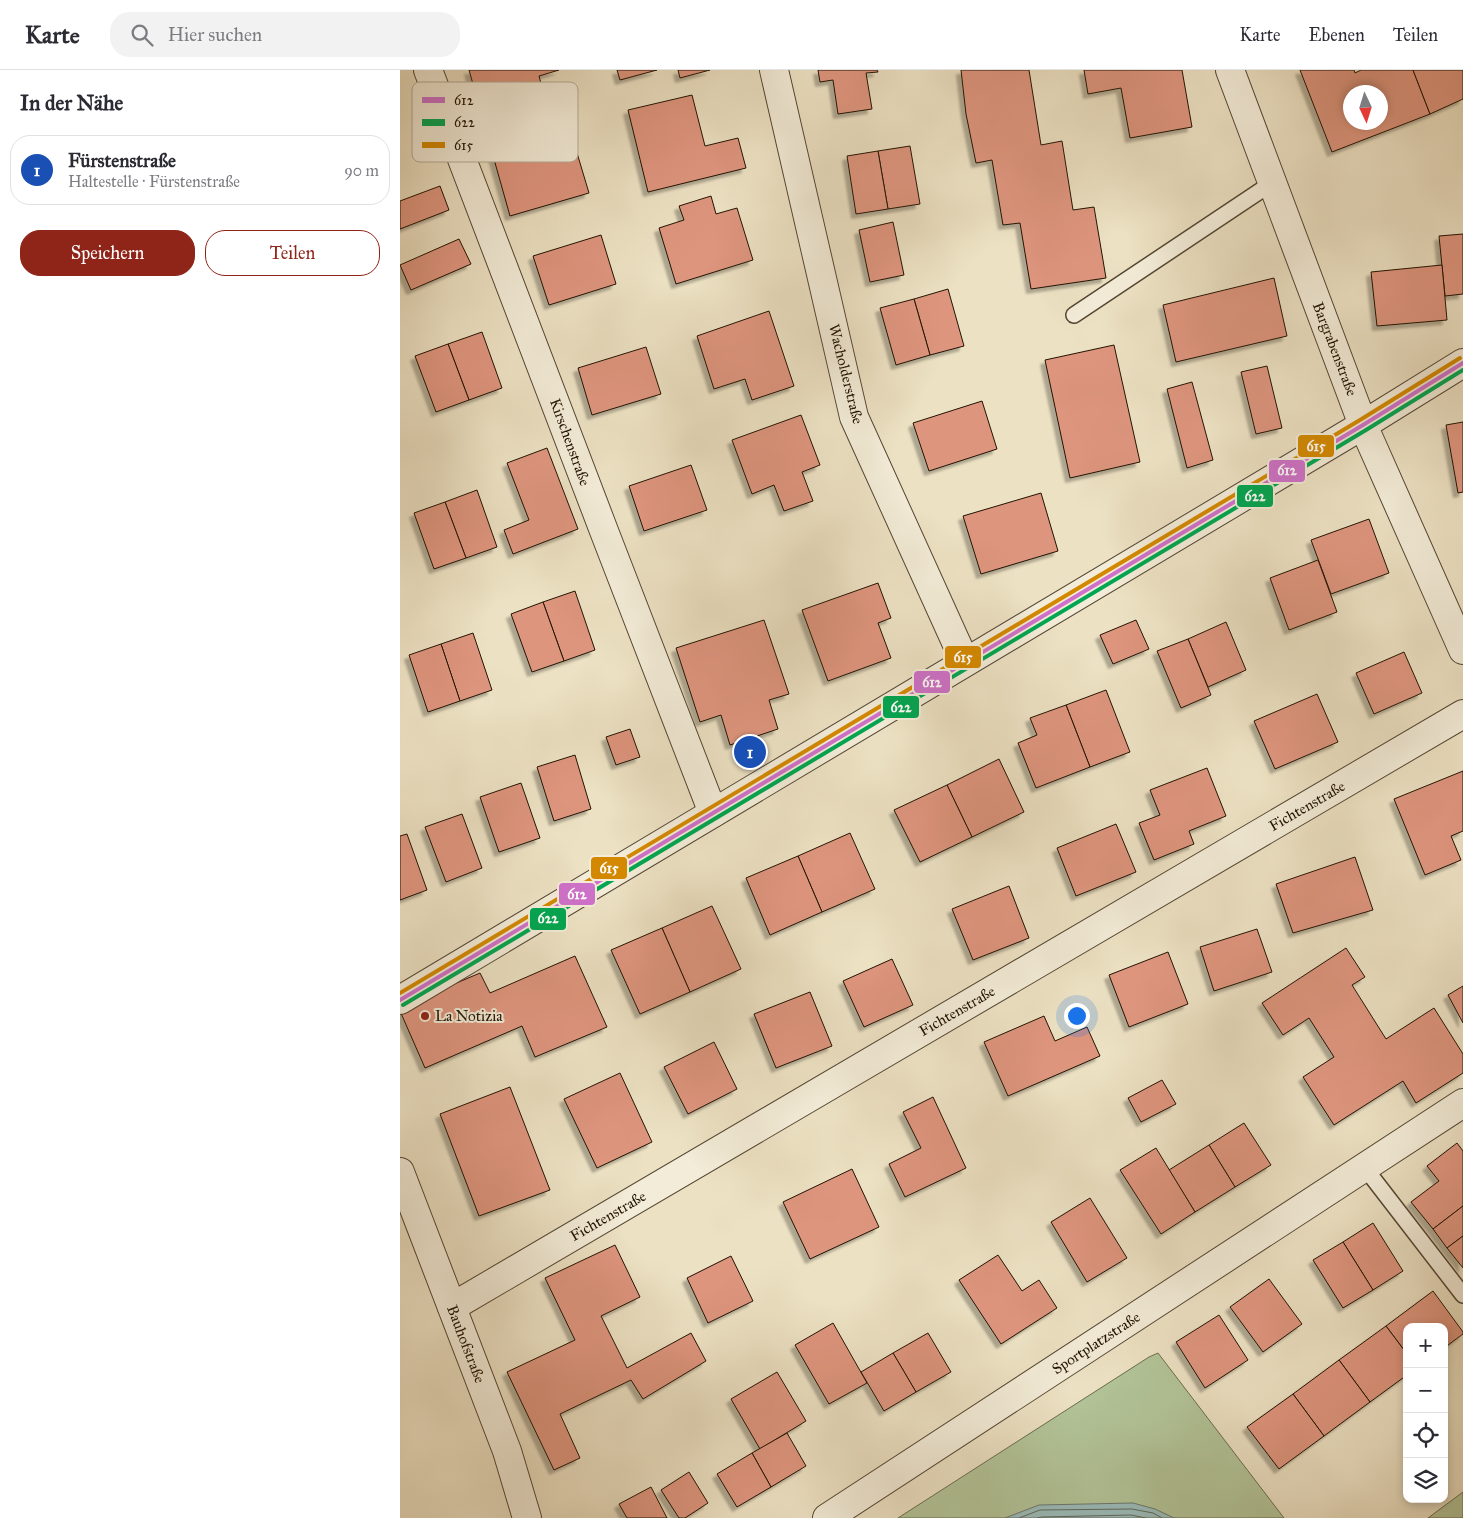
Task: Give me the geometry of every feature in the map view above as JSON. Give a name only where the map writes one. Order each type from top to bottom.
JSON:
[{"type":"street","name":"Kirschenstraße","points":[[428,70],[433,82]]},
{"type":"street","name":"Wacholderstraße","points":[[774,70],[854,417],[965,662]]},
{"type":"street","name":"Bargrabenstraße","points":[[1230,70],[1363,425],[1463,650]]},
{"type":"street","name":"Kirschenstraße","points":[[463,162],[713,813]]},
{"type":"street","points":[[400,1000],[1363,425],[1463,363]]},
{"type":"street","name":"Fichtenstraße","points":[[452,1308],[1463,714]]},
{"type":"street","name":"Sportplatzstraße","points":[[827,1518],[1463,1103]]},
{"type":"street","name":"Bauhofstraße","points":[[400,1172],[507,1451],[527,1518]]},
{"type":"lane","points":[[1074,315],[1272,183]]},
{"type":"lane","points":[[1365,1168],[1463,1295]]},
{"type":"green space","points":[[1158,1353],[1284,1518],[898,1518],[1149,1357]]},
{"type":"green space","points":[[1463,1492],[1463,1518],[1428,1518]]},
{"type":"water","points":[[1133,1503],[1155,1509],[1174,1518],[1005,1518],[1039,1505]]},
{"type":"building","points":[[469,70],[559,70],[539,76],[541,82],[472,82]]},
{"type":"building","points":[[617,70],[657,70],[620,80]]},
{"type":"building","points":[[678,70],[710,70],[680,78]]},
{"type":"building","points":[[818,70],[877,70],[878,72],[866,73],[872,109],[838,114],[833,80],[820,82]]},
{"type":"building","points":[[961,70],[1029,70],[1041,145],[1062,141],[1073,210],[1094,207],[1106,278],[1031,289],[1020,223],[1003,225],[992,160],[976,163],[966,114]]},
{"type":"building","points":[[1084,70],[1182,70],[1192,127],[1130,138],[1121,88],[1088,94]]},
{"type":"building","points":[[1300,70],[1354,70],[1355,73],[1361,70],[1413,70],[1430,114],[1332,152]]},
{"type":"building","points":[[1413,70],[1463,70],[1463,99],[1430,114]]},
{"type":"building","points":[[692,95],[705,146],[738,138],[746,168],[648,192],[628,110]]},
{"type":"building","points":[[910,146],[920,204],[888,209],[878,151]]},
{"type":"building","points":[[878,151],[888,209],[856,214],[847,156]]},
{"type":"building","points":[[578,156],[589,193],[510,216],[495,162],[578,162]]},
{"type":"building","points":[[440,186],[449,210],[400,229],[400,201]]},
{"type":"building","points":[[711,196],[716,214],[737,208],[753,260],[676,284],[659,228],[684,220],[679,206]]},
{"type":"building","points":[[893,222],[904,275],[870,282],[859,230]]},
{"type":"building","points":[[1463,234],[1463,294],[1445,296],[1439,236]]},
{"type":"building","points":[[601,235],[616,284],[549,305],[533,256]]},
{"type":"building","points":[[459,239],[471,264],[411,290],[400,265]]},
{"type":"building","points":[[1442,265],[1447,320],[1377,326],[1371,272]]},
{"type":"building","points":[[1274,278],[1287,336],[1176,362],[1163,305]]},
{"type":"building","points":[[948,289],[964,346],[930,355],[914,299]]},
{"type":"building","points":[[914,299],[930,355],[896,365],[880,308]]},
{"type":"building","points":[[769,311],[794,386],[752,400],[745,379],[714,389],[697,336]]},
{"type":"building","points":[[482,332],[502,388],[469,400],[448,344]]},
{"type":"building","points":[[448,344],[469,400],[436,412],[415,356]]},
{"type":"building","points":[[1114,345],[1140,462],[1070,478],[1045,360]]},
{"type":"building","points":[[646,347],[661,394],[592,415],[578,368]]},
{"type":"building","points":[[1267,366],[1282,428],[1256,434],[1241,372]]},
{"type":"building","points":[[1192,382],[1213,460],[1187,468],[1167,389]]},
{"type":"building","points":[[982,401],[997,449],[929,471],[913,423]]},
{"type":"building","points":[[801,415],[820,465],[802,472],[813,501],[784,511],[774,485],[752,494],[732,440]]},
{"type":"building","points":[[1463,422],[1463,492],[1458,493],[1446,425]]},
{"type":"building","points":[[547,448],[578,529],[513,554],[504,530],[529,520],[507,463]]},
{"type":"building","points":[[691,465],[707,510],[644,531],[629,486]]},
{"type":"building","points":[[477,490],[497,547],[466,558],[445,502]]},
{"type":"building","points":[[1041,493],[1058,551],[981,574],[963,516]]},
{"type":"building","points":[[445,502],[466,558],[434,569],[414,513]]},
{"type":"building","points":[[1369,519],[1389,573],[1331,594],[1311,540]]},
{"type":"building","points":[[1318,560],[1337,612],[1289,630],[1270,578]]},
{"type":"building","points":[[878,583],[891,618],[878,623],[891,658],[828,681],[802,610]]},
{"type":"building","points":[[575,591],[595,650],[564,661],[543,602]]},
{"type":"building","points":[[543,602],[564,661],[532,672],[511,614]]},
{"type":"building","points":[[764,620],[789,694],[769,700],[778,729],[730,745],[721,715],[700,722],[676,648]]},
{"type":"building","points":[[1136,620],[1149,649],[1113,664],[1100,635]]},
{"type":"building","points":[[1226,622],[1246,670],[1208,687],[1188,639]]},
{"type":"building","points":[[473,633],[492,690],[460,701],[441,644]]},
{"type":"building","points":[[1188,639],[1211,695],[1181,708],[1157,651]]},
{"type":"building","points":[[441,644],[460,701],[428,712],[409,655]]},
{"type":"building","points":[[1404,652],[1422,693],[1374,714],[1356,673]]},
{"type":"building","points":[[1106,690],[1130,752],[1090,767],[1066,705]]},
{"type":"building","points":[[1317,694],[1338,742],[1275,769],[1254,721]]},
{"type":"building","points":[[1066,705],[1090,767],[1036,788],[1018,743],[1037,735],[1030,718]]},
{"type":"building","points":[[630,729],[640,757],[616,765],[606,737]]},
{"type":"building","points":[[575,755],[591,809],[554,821],[537,767]]},
{"type":"building","points":[[999,759],[1024,812],[972,837],[947,785]]},
{"type":"building","points":[[1207,768],[1226,816],[1189,831],[1194,844],[1154,860],[1139,823],[1160,815],[1150,790]]},
{"type":"building","points":[[1463,771],[1463,831],[1451,836],[1461,860],[1425,875],[1394,799]]},
{"type":"building","points":[[521,783],[540,838],[499,852],[480,797]]},
{"type":"building","points":[[947,785],[972,837],[920,862],[894,810]]},
{"type":"building","points":[[462,814],[482,868],[446,882],[425,827]]},
{"type":"building","points":[[1116,824],[1136,872],[1076,896],[1057,848]]},
{"type":"building","points":[[850,833],[875,889],[822,912],[798,856]]},
{"type":"building","points":[[407,834],[427,890],[400,900],[400,836]]},
{"type":"building","points":[[798,856],[822,912],[770,935],[746,878]]},
{"type":"building","points":[[1355,857],[1373,910],[1293,933],[1276,884]]},
{"type":"building","points":[[1009,886],[1029,938],[973,960],[952,909]]},
{"type":"building","points":[[712,906],[741,969],[690,992],[662,928]]},
{"type":"building","points":[[662,928],[690,992],[640,1014],[611,950]]},
{"type":"building","points":[[1257,929],[1272,972],[1214,991],[1200,947]]},
{"type":"building","points":[[1346,948],[1365,977],[1352,985],[1386,1039],[1434,1008],[1463,1054],[1463,1073],[1416,1103],[1403,1081],[1334,1125],[1303,1077],[1334,1057],[1309,1018],[1283,1035],[1262,1003]]},
{"type":"building","points":[[1168,952],[1188,1004],[1129,1027],[1109,975]]},
{"type":"building","points":[[575,956],[607,1027],[535,1057],[522,1026],[425,1068],[400,1011],[400,1007],[480,973],[490,993]]},
{"type":"building","points":[[892,959],[913,1005],[864,1027],[843,981]]},
{"type":"building","points":[[1463,986],[1463,1023],[1448,995]]},
{"type":"building","points":[[810,992],[832,1046],[776,1068],[754,1014]]},
{"type":"building","points":[[1044,1016],[1055,1041],[1087,1027],[1100,1056],[1008,1096],[984,1042]]},
{"type":"building","points":[[714,1042],[737,1089],[688,1114],[664,1067]]},
{"type":"building","points":[[620,1073],[652,1142],[597,1168],[564,1099]]},
{"type":"building","points":[[1162,1080],[1176,1104],[1141,1122],[1128,1098]]},
{"type":"building","points":[[510,1087],[550,1190],[479,1216],[440,1114]]},
{"type":"building","points":[[933,1097],[966,1168],[905,1197],[889,1164],[921,1148],[903,1112]]},
{"type":"building","points":[[1244,1123],[1271,1165],[1235,1187],[1209,1145]]},
{"type":"building","points":[[1457,1143],[1463,1151],[1463,1206],[1433,1229],[1411,1202],[1439,1181],[1427,1166]]},
{"type":"building","points":[[1209,1145],[1235,1187],[1195,1212],[1169,1170]]},
{"type":"building","points":[[1156,1148],[1195,1212],[1161,1234],[1120,1170]]},
{"type":"building","points":[[852,1169],[879,1227],[810,1259],[783,1202]]},
{"type":"building","points":[[1090,1198],[1127,1258],[1087,1282],[1051,1222]]},
{"type":"building","points":[[1463,1206],[1463,1236],[1447,1248],[1433,1229]]},
{"type":"building","points":[[1373,1223],[1403,1271],[1373,1290],[1343,1242]]},
{"type":"building","points":[[1463,1236],[1463,1268],[1447,1248]]},
{"type":"building","points":[[1343,1242],[1373,1290],[1343,1308],[1313,1260]]},
{"type":"building","points":[[615,1245],[640,1297],[601,1316],[627,1368],[691,1333],[706,1361],[643,1399],[631,1380],[560,1414],[580,1458],[554,1470],[507,1372],[575,1340],[545,1278]]},
{"type":"building","points":[[998,1255],[1022,1291],[1039,1280],[1057,1308],[1001,1344],[959,1280]]},
{"type":"building","points":[[731,1256],[753,1301],[708,1323],[687,1278]]},
{"type":"building","points":[[1269,1279],[1302,1324],[1263,1352],[1230,1307]]},
{"type":"building","points":[[1433,1291],[1463,1334],[1448,1345],[1448,1323],[1403,1323],[1403,1349],[1386,1326]]},
{"type":"building","points":[[1219,1315],[1248,1360],[1205,1388],[1176,1342]]},
{"type":"building","points":[[833,1323],[867,1383],[829,1404],[795,1345]]},
{"type":"building","points":[[1386,1326],[1403,1349],[1403,1378],[1370,1402],[1339,1360]]},
{"type":"building","points":[[928,1333],[951,1372],[916,1392],[893,1353]]},
{"type":"building","points":[[893,1353],[916,1392],[884,1411],[861,1372]]},
{"type":"building","points":[[1339,1360],[1370,1402],[1324,1436],[1293,1394]]},
{"type":"building","points":[[777,1372],[806,1421],[760,1449],[731,1399]]},
{"type":"building","points":[[1293,1394],[1324,1436],[1279,1469],[1247,1427]]},
{"type":"building","points":[[787,1433],[806,1466],[771,1487],[752,1453]]},
{"type":"building","points":[[752,1453],[771,1487],[737,1507],[717,1474]]},
{"type":"building","points":[[689,1472],[708,1503],[685,1518],[679,1518],[661,1490]]},
{"type":"building","points":[[651,1487],[667,1518],[627,1518],[619,1504]]},
{"type":"transit line","name":"615","points":[[400,993],[1360,420],[1460,358]]},
{"type":"transit line","name":"612","points":[[400,1000],[1363,425],[1463,363]]},
{"type":"transit line","name":"622","points":[[403,1005],[1366,430],[1463,370]]},
{"type":"place","name":"Fürstenstraße","points":[[750,752]]},
{"type":"place","name":"La Notizia","points":[[425,1016]]}]
